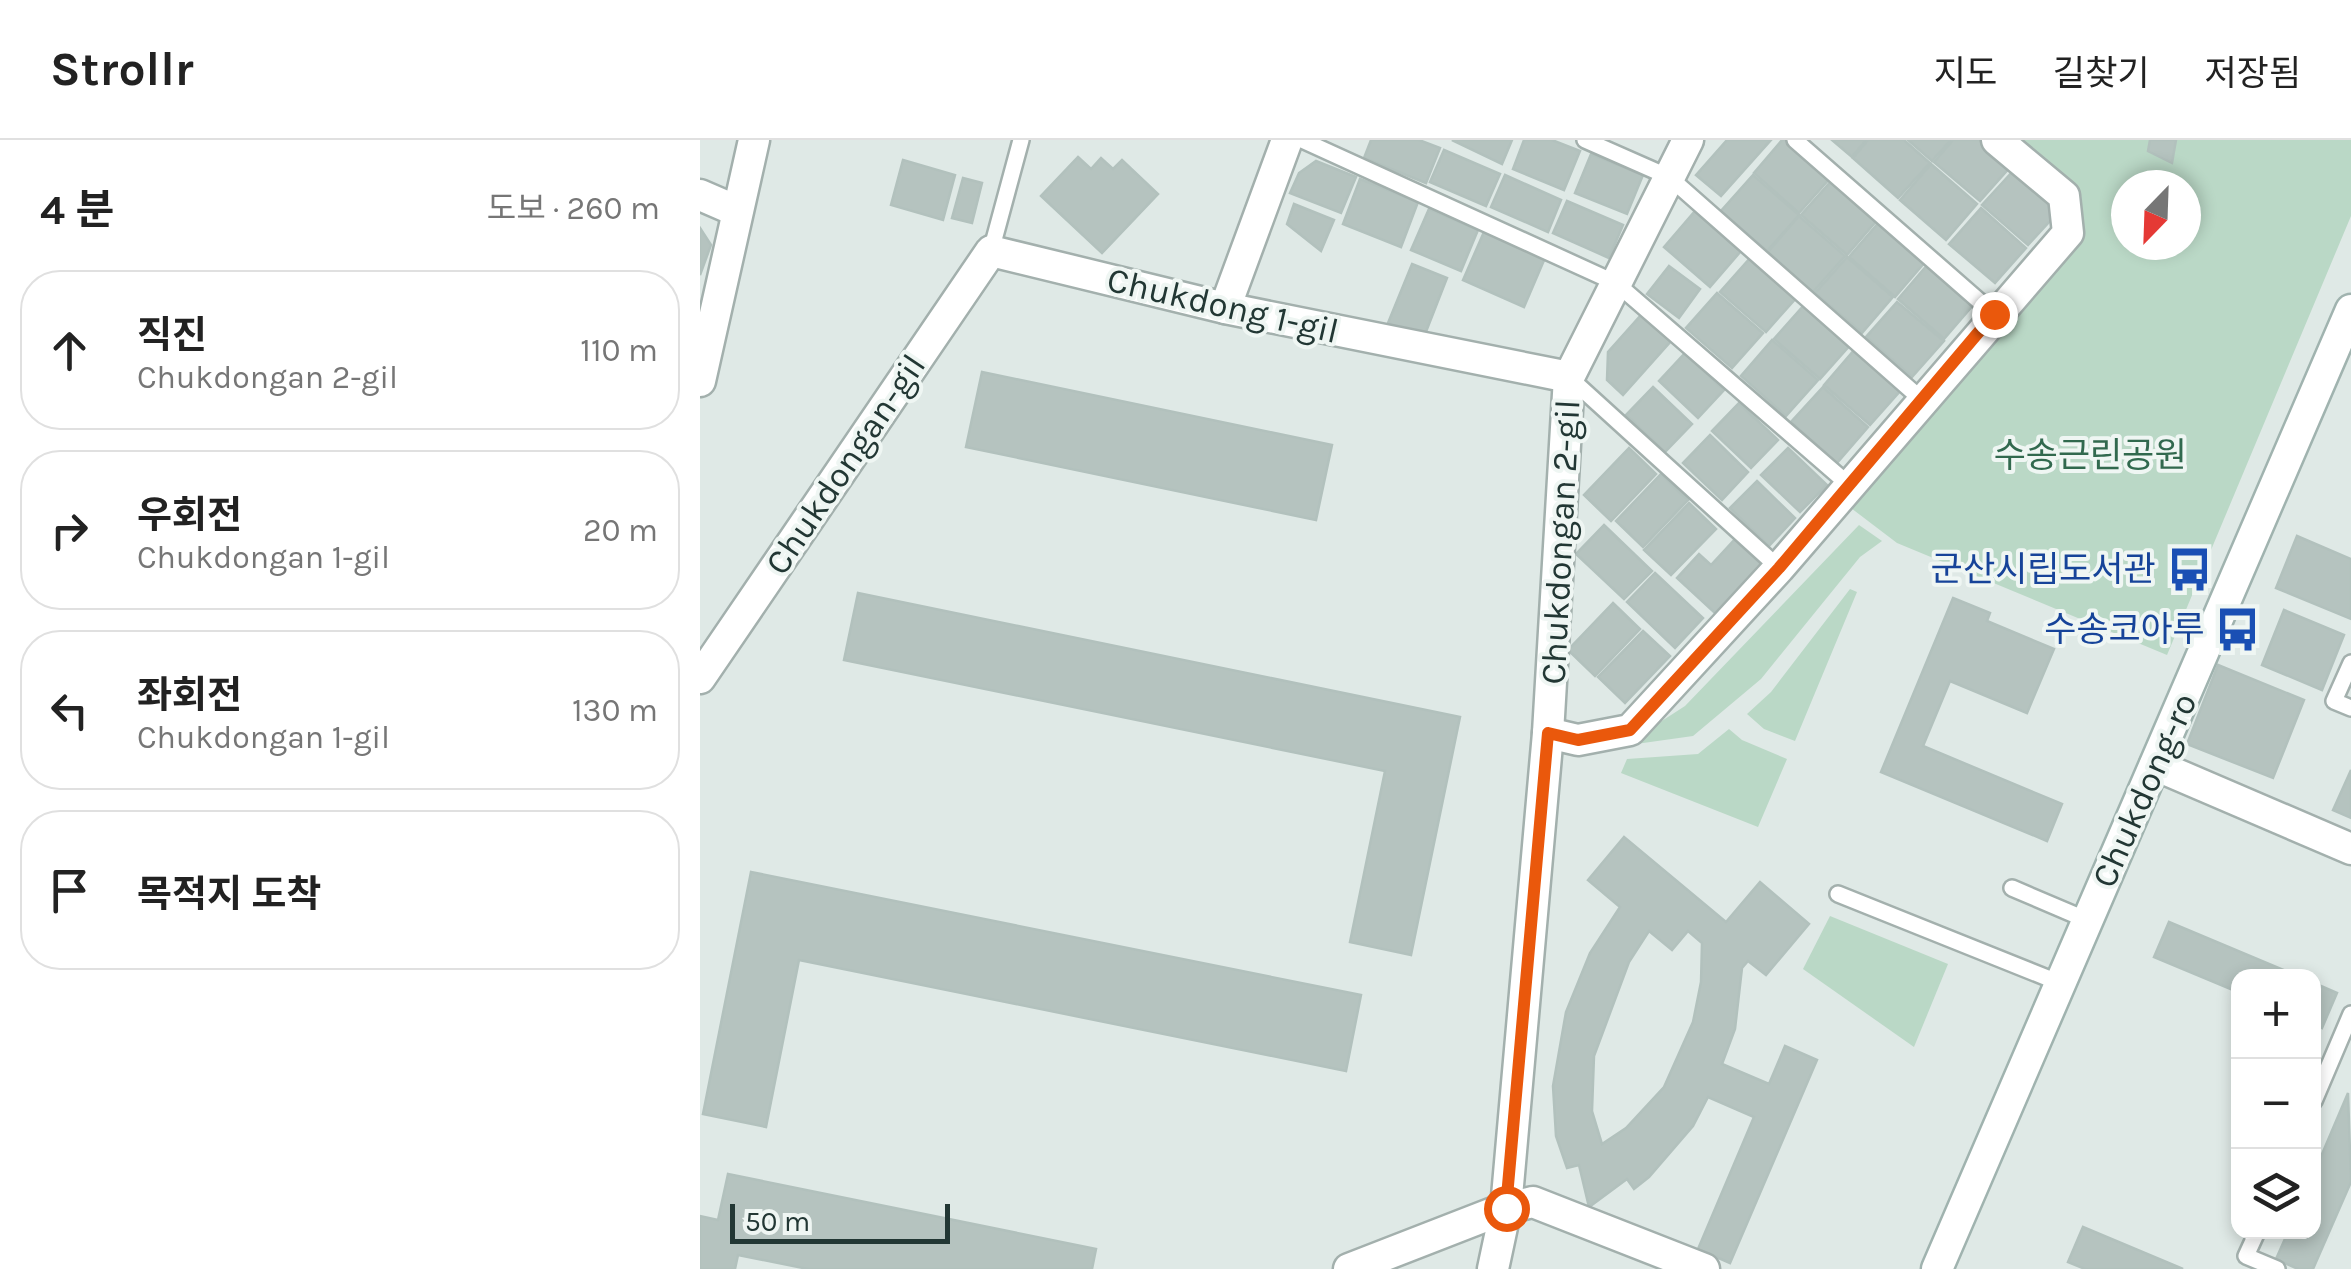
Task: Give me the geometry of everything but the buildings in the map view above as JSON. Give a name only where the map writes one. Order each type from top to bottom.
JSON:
[{"type":"street","points":[[700,381],[754,140]]},
{"type":"street","points":[[1225,308],[1287,140]]},
{"type":"street","name":"Chukdongan 2-gil","points":[[1493,1269],[1506,1208],[1548,733],[1569,377],[1688,140]]},
{"type":"street","points":[[1548,733],[1578,740],[1630,730],[1779,568],[1994,314],[2068,233],[2064,196],[1997,140]]},
{"type":"street","points":[[700,195],[738,211]]},
{"type":"street","name":"Chukdong 1-gil","points":[[991,251],[1225,308],[1569,377]]},
{"type":"street","name":"Chukdongan-gil","points":[[701,674],[991,251]]},
{"type":"street","name":"Chukdong-ro","points":[[1936,1269],[2351,310]]},
{"type":"street","points":[[2155,765],[2351,849]]},
{"type":"street","points":[[1349,1269],[1506,1208],[1533,1202],[1549,1204],[1704,1269]]},
{"type":"lane","points":[[991,251],[1020,140]]},
{"type":"lane","points":[[1302,140],[1616,283],[1848,484]]},
{"type":"lane","points":[[1585,140],[1669,177],[1921,399]]},
{"type":"lane","points":[[1795,140],[1994,314]]},
{"type":"lane","points":[[1569,377],[1779,568]]},
{"type":"lane","points":[[2351,663],[2334,701],[2351,708]]},
{"type":"lane","points":[[2012,888],[2087,920]]},
{"type":"lane","points":[[1838,894],[2060,983]]},
{"type":"lane","points":[[2321,1084],[2351,1014]]},
{"type":"lane","points":[[2254,1239],[2246,1256],[2277,1269]]},
{"type":"green space","name":"수송근린공원","points":[[2017,140],[2351,140],[2351,216],[2167,655],[1897,543],[1847,505],[2084,235],[2081,195]]},
{"type":"green space","points":[[1859,525],[1882,541],[1860,557],[1761,679],[1693,736],[1636,744],[1637,737],[1685,706]]},
{"type":"green space","points":[[1850,589],[1857,592],[1795,741],[1764,729],[1747,714],[1771,692]]},
{"type":"green space","points":[[1729,729],[1742,740],[1787,759],[1758,827],[1621,773],[1627,759],[1698,754]]},
{"type":"green space","points":[[1830,916],[1948,964],[1914,1047],[1803,969]]},
{"type":"place","name":"군산시립도서관","points":[[2189,569]]},
{"type":"place","name":"수송코아루","points":[[2238,629]]},
{"type":"route","points":[[1506,1208],[1548,733],[1578,740],[1630,730],[1779,568],[1994,314]]}]
